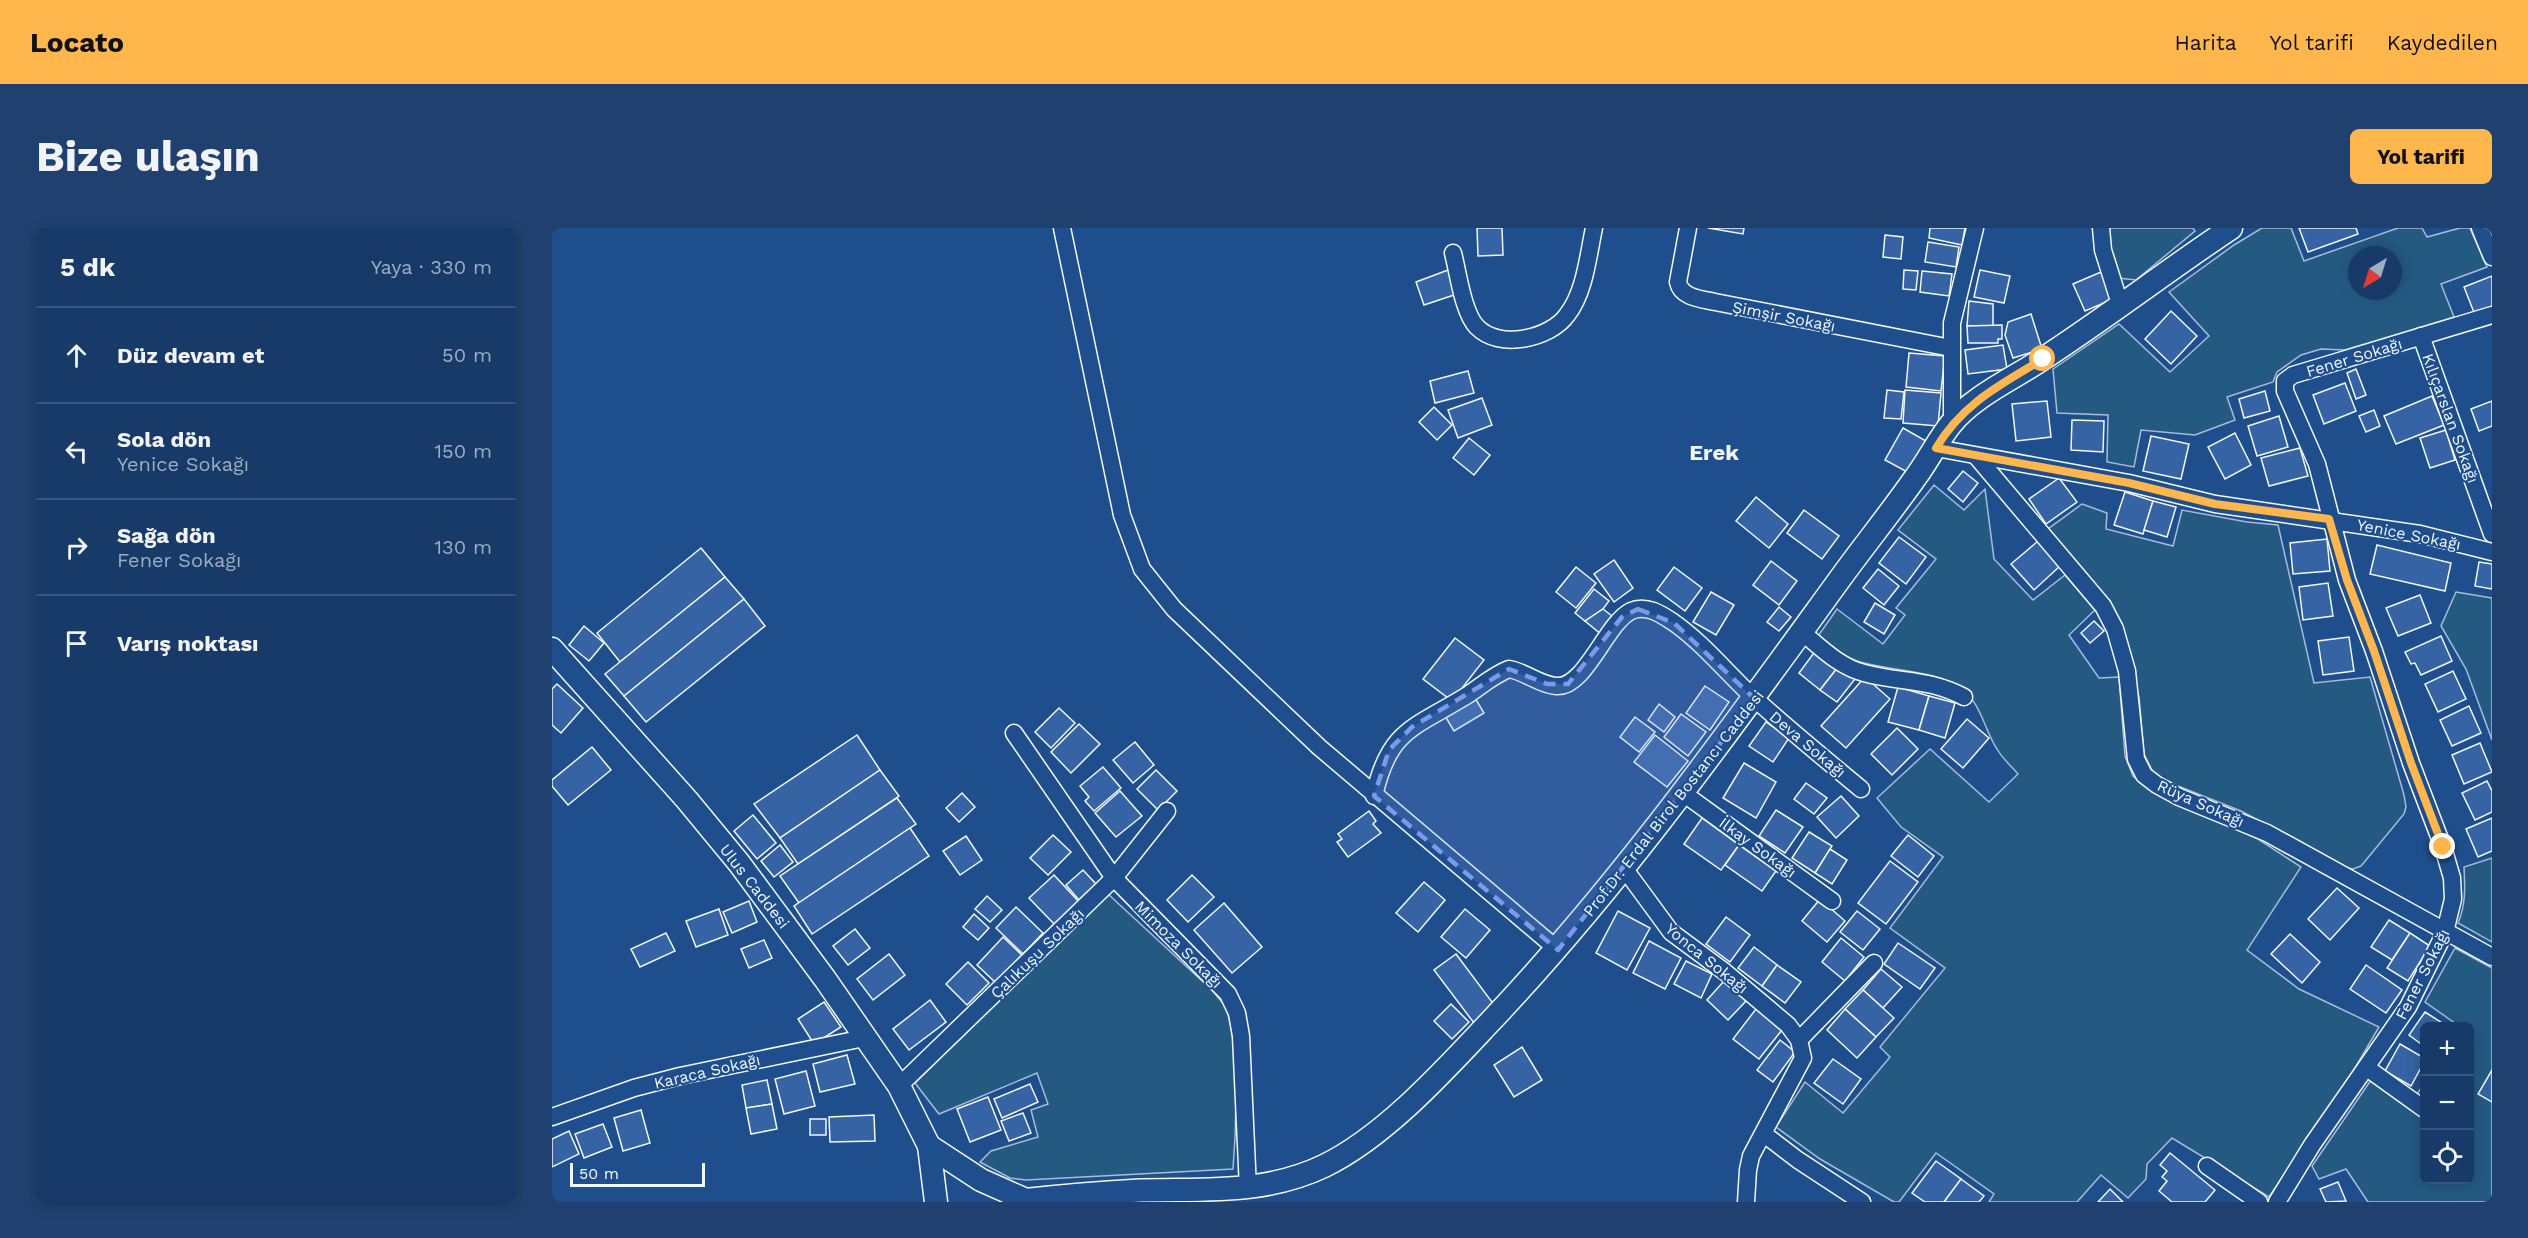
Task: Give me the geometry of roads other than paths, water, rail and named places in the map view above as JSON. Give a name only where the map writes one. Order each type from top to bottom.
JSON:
[{"type":"street","points":[[1062,228],[1122,515],[1142,568],[1174,609],[1255,688],[1374,796],[1557,950]]},
{"type":"street","points":[[1453,253],[1467,307],[1476,326],[1486,334],[1501,338],[1523,338],[1551,329],[1568,314],[1582,281],[1594,228]]},
{"type":"street","name":"Şimşir Sokağı","points":[[1688,228],[1678,282],[1679,288],[1694,298],[1951,348]]},
{"type":"street","points":[[1952,422],[1951,348],[1954,308],[1975,228]]},
{"type":"street","points":[[2101,228],[2103,250],[2120,304]]},
{"type":"street","name":"Prof.Dr. Erdal Birol Bostancı Caddesi","points":[[1025,1201],[1132,1191],[1248,1189],[1275,1184],[1325,1166],[1374,1134],[1474,1039],[1557,950],[1624,868],[1755,699],[1936,448],[1952,422],[1989,392],[2043,359],[2231,228]]},
{"type":"street","points":[[2480,228],[2492,257]]},
{"type":"street","name":"Fener Sokağı","points":[[2277,1202],[2312,1145],[2408,1007],[2445,932],[2451,916],[2453,899],[2452,878],[2374,651],[2347,580],[2329,519],[2317,465],[2285,391],[2286,381],[2293,375],[2492,315]]},
{"type":"street","name":"Kılıçarslan Sokağı","points":[[2421,336],[2492,534]]},
{"type":"street","name":"Yenice Sokağı","points":[[1936,448],[2129,483],[2215,504],[2420,534],[2492,552]]},
{"type":"street","name":"Rüya Sokağı","points":[[1976,456],[2103,606],[2115,629],[2127,671],[2136,759],[2144,775],[2157,785],[2179,796],[2267,833],[2492,957]]},
{"type":"street","name":"Deva Sokağı","points":[[1374,796],[1389,750],[1412,727],[1509,669],[1558,687],[1568,684],[1581,671],[1622,617],[1638,609],[1647,608],[1674,623],[1755,699],[1861,789]]},
{"type":"street","points":[[1802,632],[1829,655],[1854,669],[1878,676],[1929,682],[1964,697]]},
{"type":"street","name":"Ulus Caddesi","points":[[552,649],[687,800],[739,863],[825,979],[899,1086],[929,1146],[936,1202]]},
{"type":"street","name":"Mimoza Sokağı","points":[[1014,733],[1114,878],[1228,994],[1237,1013],[1241,1036],[1248,1189]]},
{"type":"street","name":"İlkay Sokağı","points":[[1683,793],[1832,901]]},
{"type":"street","name":"Çalıkuşu Sokağı","points":[[899,1086],[1114,878],[1167,812]]},
{"type":"street","name":"Yonca Sokağı","points":[[1624,868],[1671,932],[1761,1001],[1788,1025],[1799,1040]]},
{"type":"street","points":[[1746,1202],[1751,1156],[1803,1058],[1799,1040],[1874,963]]},
{"type":"street","name":"Karaca Sokağı","points":[[552,1117],[634,1088],[680,1076],[864,1038]]},
{"type":"street","points":[[2367,1068],[2420,1107]]},
{"type":"street","points":[[1764,1134],[1798,1160],[1862,1202]]},
{"type":"street","points":[[929,1146],[981,1180],[1025,1201]]},
{"type":"street","points":[[2207,1166],[2259,1202]]},
{"type":"district","name":"Erek","points":[[1714,452]]}]
